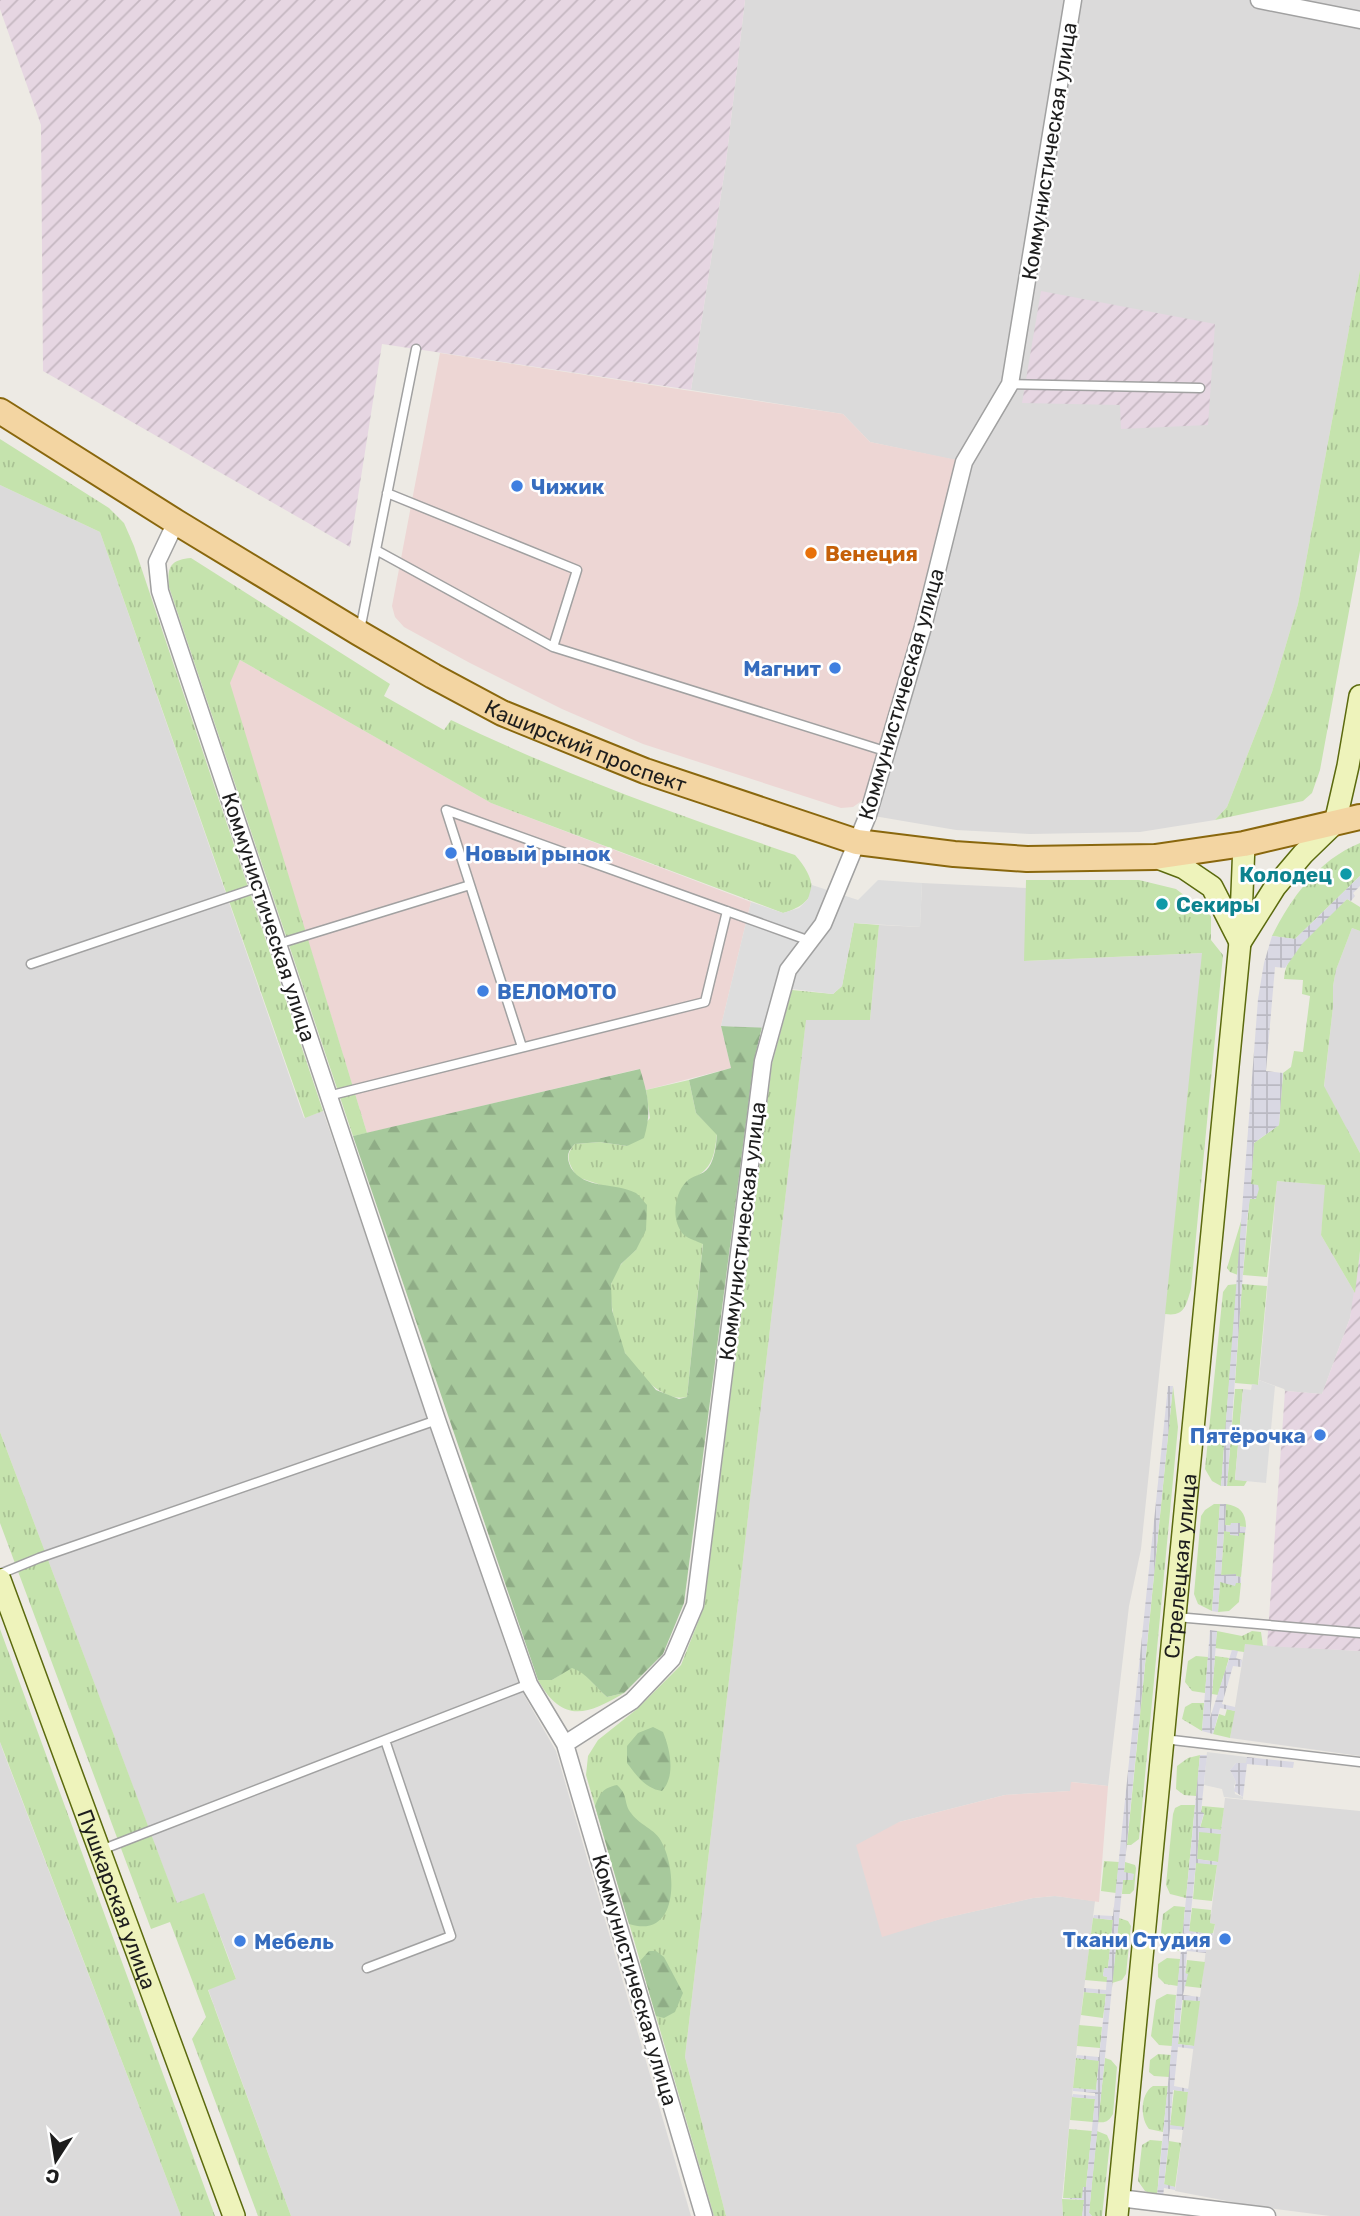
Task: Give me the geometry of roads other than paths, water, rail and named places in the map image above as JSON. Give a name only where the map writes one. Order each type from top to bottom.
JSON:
[{"type":"main road","name":"Каширский проспект","points":[[0,411],[359,633],[433,677],[502,713],[645,771],[858,842],[954,854],[1027,859],[1155,857],[1244,844],[1335,823]]},
{"type":"main road","points":[[1360,696],[1335,823],[1360,817]]},
{"type":"main road","name":"Стрелецкая улица","points":[[1118,2207],[1240,942],[1275,887],[1303,854],[1335,823]]},
{"type":"main road","points":[[1240,942],[1244,844]]},
{"type":"main road","points":[[1155,857],[1185,868],[1212,887],[1240,942]]},
{"type":"main road","name":"Пушкарская улица","points":[[0,1580],[234,2216]]},
{"type":"street","name":"Коммунистическая улица","points":[[565,1744],[632,1701],[672,1659],[695,1605],[763,1061],[788,970],[823,924],[858,842],[888,752],[923,628],[964,462],[1010,384],[1073,0]]},
{"type":"street","points":[[1259,0],[1360,20]]},
{"type":"street","name":"Коммунистическая улица","points":[[176,522],[157,562],[160,591],[437,1420],[529,1684],[565,1744],[704,2216]]},
{"type":"street","points":[[1118,2207],[1267,2216]]},
{"type":"lane","points":[[359,633],[416,349]]},
{"type":"lane","points":[[1010,384],[1200,387]]},
{"type":"lane","points":[[387,493],[577,570],[553,647]]},
{"type":"lane","points":[[376,550],[553,647],[888,752]]},
{"type":"lane","points":[[522,1047],[446,810],[810,941]]},
{"type":"lane","points":[[278,944],[470,885]]},
{"type":"lane","points":[[31,964],[259,887]]},
{"type":"lane","points":[[328,1096],[705,1002],[727,911]]},
{"type":"lane","points":[[0,1574],[39,1558],[437,1420]]},
{"type":"lane","points":[[1176,1617],[1360,1633]]},
{"type":"lane","points":[[100,1851],[529,1684]]},
{"type":"lane","points":[[1164,1739],[1360,1762]]},
{"type":"lane","points":[[367,1968],[451,1937],[385,1740]]},
{"type":"place","name":"Чижик","points":[[517,486]]},
{"type":"place","name":"Венеция","points":[[811,553]]},
{"type":"place","name":"Магнит","points":[[835,668]]},
{"type":"place","name":"Новый рынок","points":[[451,853]]},
{"type":"place","name":"Колодец","points":[[1346,874]]},
{"type":"place","name":"Секиры","points":[[1162,904]]},
{"type":"place","name":"ВЕЛОМОТО","points":[[483,991]]},
{"type":"place","name":"Пятёрочка","points":[[1320,1435]]},
{"type":"place","name":"Ткани Студия","points":[[1225,1939]]},
{"type":"place","name":"Мебель","points":[[240,1941]]}]
